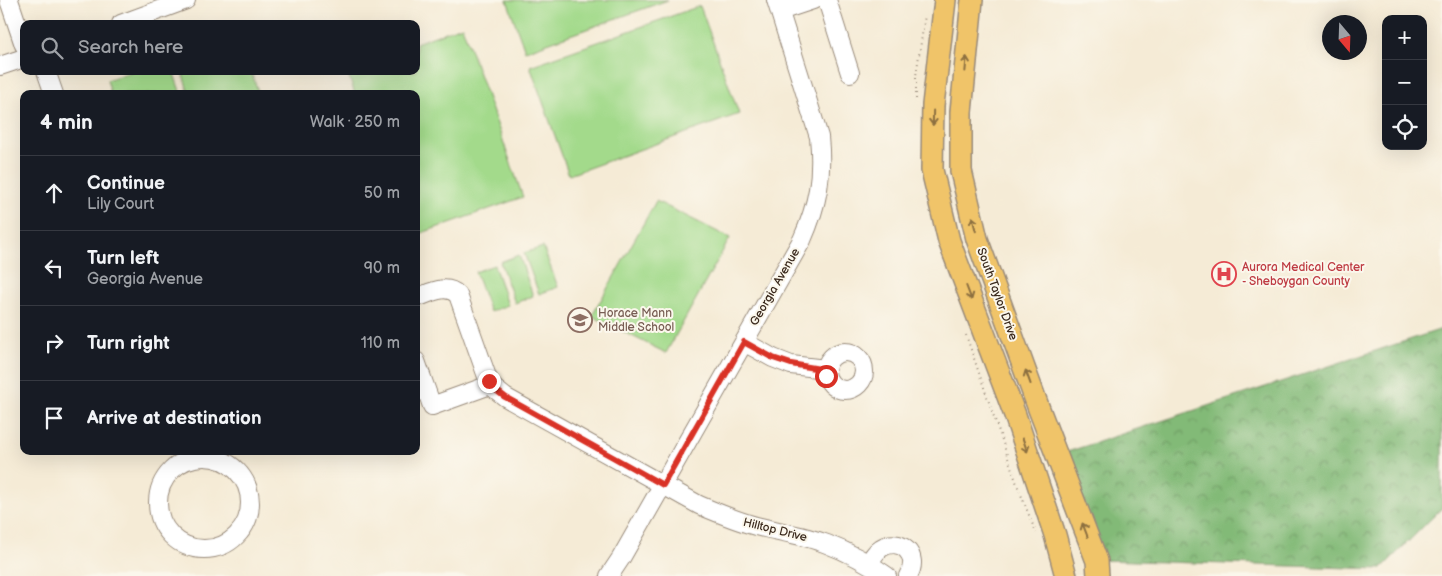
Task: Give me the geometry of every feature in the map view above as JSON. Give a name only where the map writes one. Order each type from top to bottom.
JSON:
[{"type":"main road","name":"South Taylor Drive","points":[[945,0],[933,105],[932,170],[949,242],[1015,415],[1055,535],[1066,576]]},
{"type":"main road","name":"South Taylor Drive","points":[[972,0],[961,112],[961,171],[977,239],[1097,561],[1098,576]]},
{"type":"street","points":[[132,20],[186,0]]},
{"type":"street","points":[[778,5],[813,0]]},
{"type":"street","points":[[827,0],[850,73]]},
{"type":"street","points":[[6,4],[20,36]]},
{"type":"street","name":"Georgia Avenue","points":[[609,576],[663,485],[805,234],[817,202],[822,157],[819,137],[778,5]]},
{"type":"street","points":[[0,66],[20,59]]},
{"type":"street","points":[[47,75],[53,90]]},
{"type":"street","points":[[420,297],[443,289],[451,290],[458,295],[490,385],[432,406],[420,372]]},
{"type":"street","points":[[744,342],[773,358],[791,364],[826,370]]},
{"type":"street","name":"Hilltop Drive","points":[[490,385],[505,397],[699,505],[755,526],[809,538],[852,554],[887,576]]},
{"type":"street","points":[[183,456],[214,458],[228,463],[239,473],[247,486],[250,500],[249,514],[243,528],[233,539],[220,546],[205,549],[190,547],[176,540],[165,528],[159,514],[158,498],[163,483],[183,456]]},
{"type":"street","points":[[869,564],[874,554],[882,547],[893,544],[904,548],[911,554],[913,563],[908,576]]},
{"type":"green space","points":[[507,0],[668,0],[525,51]]},
{"type":"green space","points":[[700,6],[739,114],[569,175],[530,66]]},
{"type":"green space","points":[[462,26],[523,197],[420,234],[420,90],[354,90],[348,75],[420,75],[420,42]]},
{"type":"green space","points":[[121,75],[174,75],[180,90],[110,90],[107,80]]},
{"type":"green space","points":[[183,75],[252,75],[258,90],[188,90]]},
{"type":"green space","points":[[656,201],[730,238],[666,353],[592,316]]},
{"type":"green space","points":[[543,247],[558,287],[539,294],[524,253]]},
{"type":"green space","points":[[519,255],[533,296],[515,303],[500,262]]},
{"type":"green space","points":[[494,265],[508,305],[490,312],[475,272]]},
{"type":"green space","points":[[1442,329],[1442,508],[1381,569],[1102,560],[1067,452]]},
{"type":"place","name":"Aurora Medical Center - Sheboygan County","points":[[1224,274]]},
{"type":"place","name":"Horace Mann Middle School","points":[[580,320]]},
{"type":"route","points":[[489,381],[493,388],[505,397],[663,485],[744,342],[773,358],[791,364],[826,370],[826,376]]}]
